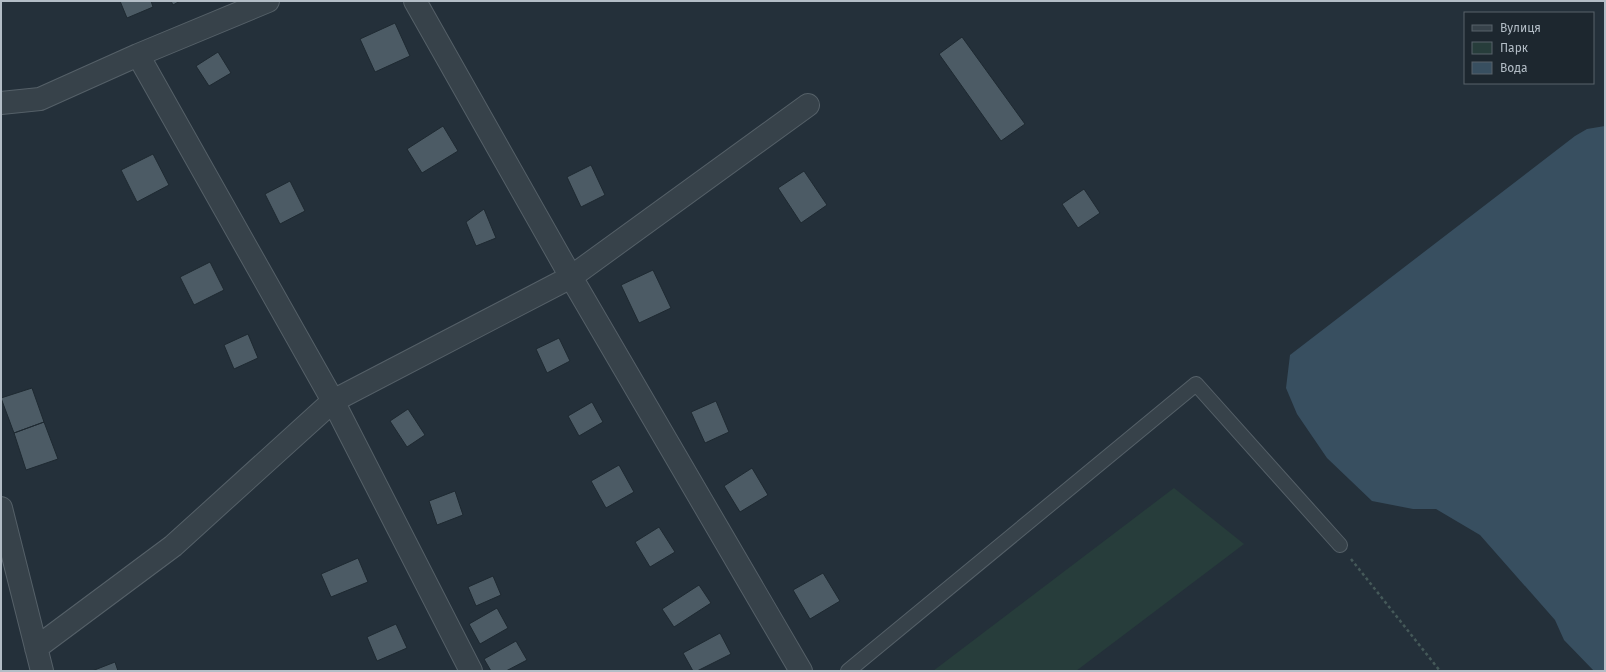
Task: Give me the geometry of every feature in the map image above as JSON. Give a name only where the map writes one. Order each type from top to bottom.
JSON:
[{"type":"street","points":[[1,103],[40,99],[138,55],[268,1]]},
{"type":"street","points":[[415,1],[571,277],[800,671]]},
{"type":"street","points":[[138,55],[333,401],[471,671]]},
{"type":"street","points":[[1,508],[36,664],[173,546],[333,401],[571,277],[808,105]]},
{"type":"lane","points":[[848,671],[1196,384],[1340,545]]},
{"type":"path","points":[[1340,545],[1440,671]]},
{"type":"green space","points":[[1174,488],[1244,544],[1076,671],[933,671]]},
{"type":"water","points":[[1605,126],[1605,671],[1594,671],[1564,640],[1555,620],[1480,535],[1436,509],[1413,509],[1372,501],[1327,458],[1297,414],[1286,388],[1290,355],[1575,136],[1587,129]]},
{"type":"building","points":[[120,1],[151,1],[153,7],[127,18]]},
{"type":"building","points":[[171,1],[180,1],[173,5]]},
{"type":"building","points":[[395,23],[410,56],[375,72],[360,39]]},
{"type":"building","points":[[962,37],[1025,124],[1001,141],[939,54]]},
{"type":"building","points":[[218,52],[231,73],[209,86],[196,66]]},
{"type":"building","points":[[443,126],[458,151],[422,173],[407,149]]},
{"type":"building","points":[[153,154],[169,185],[137,202],[121,170]]},
{"type":"building","points":[[591,165],[605,195],[581,207],[567,177]]},
{"type":"building","points":[[804,171],[827,205],[801,223],[778,188]]},
{"type":"building","points":[[290,181],[305,211],[280,224],[265,194]]},
{"type":"building","points":[[1084,189],[1100,213],[1078,228],[1062,204]]},
{"type":"building","points":[[484,209],[496,238],[476,246],[466,222]]},
{"type":"building","points":[[210,262],[224,290],[194,305],[180,277]]},
{"type":"building","points":[[653,270],[671,308],[639,323],[621,285]]},
{"type":"building","points":[[248,334],[258,358],[234,369],[224,345]]},
{"type":"building","points":[[559,338],[570,361],[547,373],[536,349]]},
{"type":"building","points":[[32,388],[44,422],[14,433],[1,398]]},
{"type":"building","points":[[716,401],[729,432],[705,443],[691,412]]},
{"type":"building","points":[[592,402],[603,422],[579,436],[568,416]]},
{"type":"building","points":[[408,409],[425,435],[407,447],[390,421]]},
{"type":"building","points":[[44,422],[58,459],[26,470],[14,433]]},
{"type":"building","points":[[619,465],[634,492],[606,508],[591,481]]},
{"type":"building","points":[[752,468],[768,495],[740,512],[724,486]]},
{"type":"building","points":[[455,491],[463,515],[437,525],[429,501]]},
{"type":"building","points":[[659,527],[675,552],[650,567],[635,542]]},
{"type":"building","points":[[358,558],[368,582],[331,597],[321,574]]},
{"type":"building","points":[[823,573],[840,601],[810,619],[793,590]]},
{"type":"building","points":[[493,576],[501,595],[476,606],[468,587]]},
{"type":"building","points":[[699,585],[711,603],[674,627],[662,609]]},
{"type":"building","points":[[497,608],[508,628],[480,644],[469,624]]},
{"type":"building","points":[[396,624],[407,648],[377,661],[367,637]]},
{"type":"building","points":[[720,633],[731,654],[697,671],[693,671],[683,653]]},
{"type":"building","points":[[516,641],[527,660],[506,671],[491,671],[484,659]]},
{"type":"building","points":[[115,662],[118,671],[92,671]]}]
